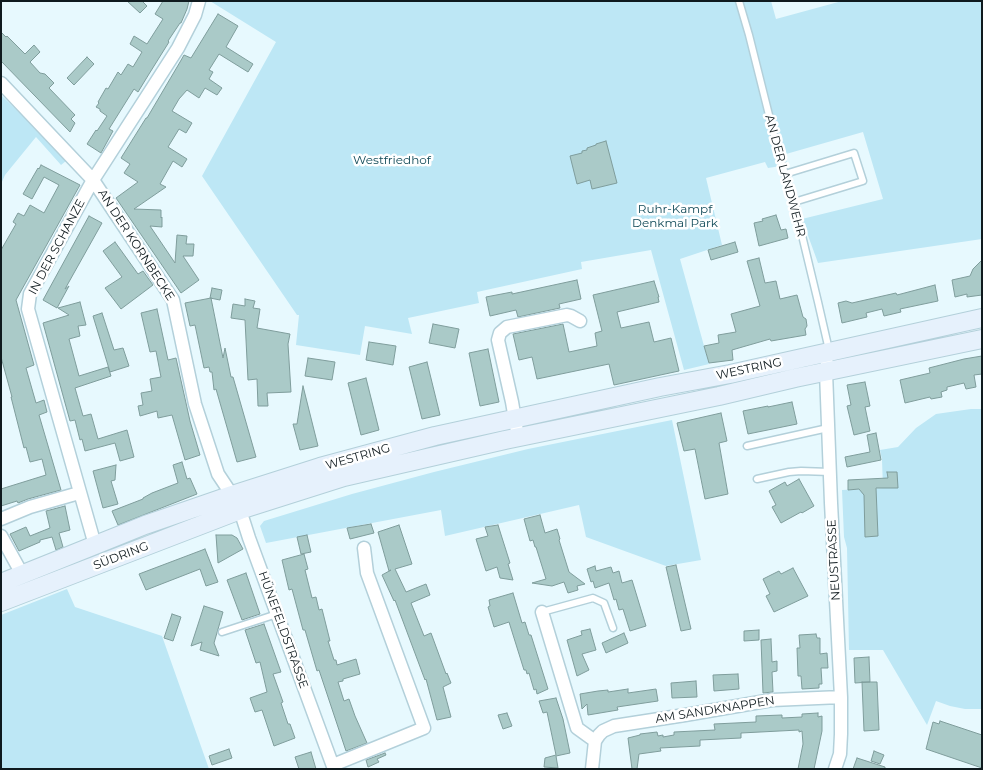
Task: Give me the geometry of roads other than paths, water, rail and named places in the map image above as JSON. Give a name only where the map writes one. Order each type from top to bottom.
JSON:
[{"type":"main road","name":"WESTRING","points":[[236,503],[320,468],[435,436],[660,387],[730,374],[982,318]]},
{"type":"main road","name":"WESTRING","points":[[236,503],[518,437],[668,407],[982,339]]},
{"type":"main road","name":"SÜDRING","points":[[1,583],[145,525],[236,503]]},
{"type":"main road","name":"SÜDRING","points":[[1,602],[236,503]]},
{"type":"street","name":"IN DER SCHANZE","points":[[95,545],[28,309],[30,294],[93,180],[178,48],[199,1]]},
{"type":"street","name":"AN DER KORNBECKE","points":[[1,83],[93,180],[174,300],[195,404],[218,474],[236,503]]},
{"type":"street","points":[[518,437],[498,340],[500,333],[507,327],[566,315],[580,320]]},
{"type":"street","name":"NEUSTRASSE","points":[[829,351],[826,372],[841,697],[840,754],[835,769]]},
{"type":"street","points":[[1,519],[30,507],[79,492]]},
{"type":"street","name":"HÜNEFELDSTRASSE","points":[[236,503],[333,767],[424,728],[367,573],[364,548]]},
{"type":"street","points":[[1,536],[22,574]]},
{"type":"street","points":[[542,612],[576,728],[595,741],[592,769]]},
{"type":"street","name":"AM SANDKNAPPEN","points":[[595,741],[603,731],[614,726],[685,716],[772,700],[841,697]]},
{"type":"lane","name":"AN DER LANDWEHR","points":[[739,1],[779,155],[794,202],[829,351]]},
{"type":"lane","points":[[785,174],[854,153],[857,162],[863,181],[794,202]]},
{"type":"lane","points":[[746,446],[828,428]]},
{"type":"lane","points":[[757,479],[788,472],[830,472]]},
{"type":"lane","points":[[542,612],[593,598],[604,603],[613,628]]},
{"type":"lane","points":[[222,632],[277,614]]},
{"type":"park label","name":"Westfriedhof","points":[[392,160]]},
{"type":"park label","name":"Ruhr-Kampf Denkmal Park","points":[[675,216]]}]
